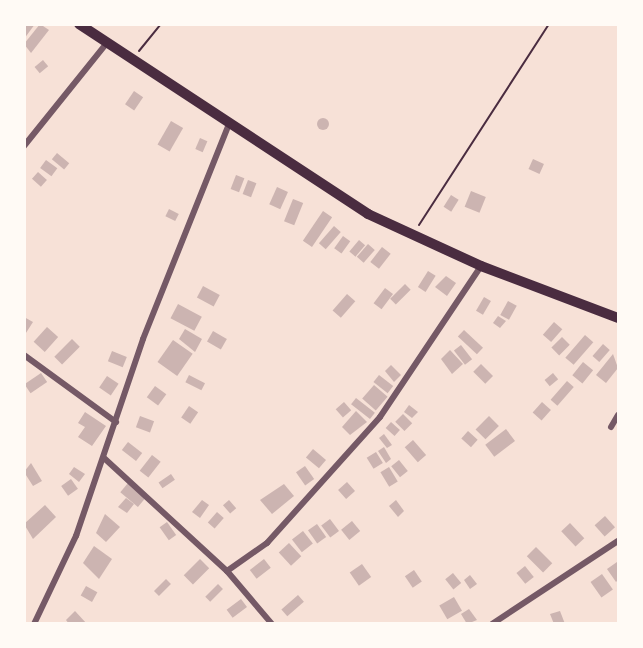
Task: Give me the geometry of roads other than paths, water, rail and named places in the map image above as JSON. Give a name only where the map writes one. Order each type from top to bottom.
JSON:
[{"type":"highway","points":[[79,24],[131,61],[368,214],[481,266],[618,318]]},
{"type":"street","points":[[24,146],[106,44]]},
{"type":"street","points":[[34,623],[76,536],[143,339],[229,124]]},
{"type":"street","points":[[227,571],[267,543],[380,417],[481,266]]},
{"type":"street","points":[[24,355],[116,422]]},
{"type":"street","points":[[611,427],[618,415]]},
{"type":"street","points":[[104,458],[227,571],[272,624]]},
{"type":"street","points":[[492,624],[618,541]]}]
